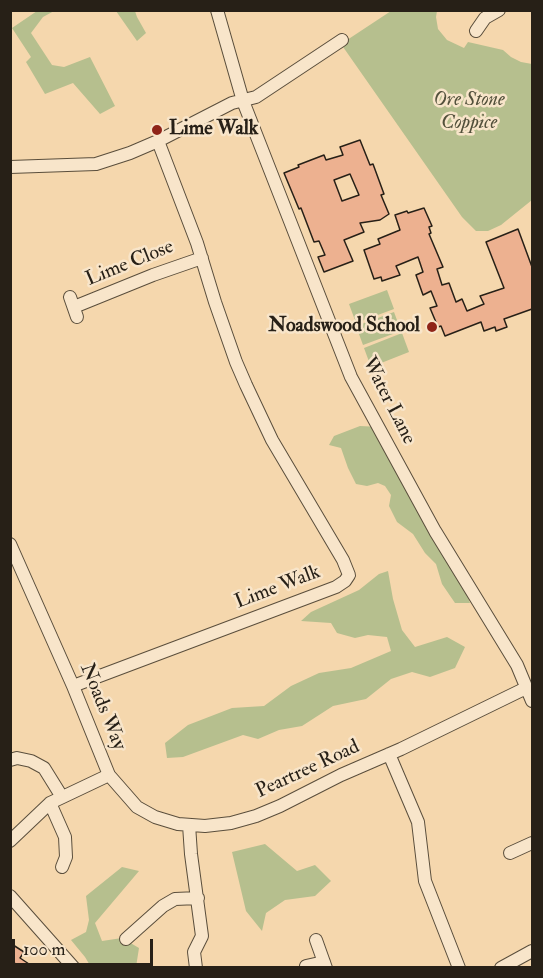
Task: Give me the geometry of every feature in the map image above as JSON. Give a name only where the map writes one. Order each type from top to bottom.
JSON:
[{"type":"street","name":"Water Lane","points":[[217,10],[243,102],[351,377],[435,531],[517,665],[532,701]]},
{"type":"street","points":[[476,32],[485,18],[499,10]]},
{"type":"street","points":[[10,167],[96,164],[129,153],[158,141],[232,103],[256,97],[342,40]]},
{"type":"street","name":"Lime Walk","points":[[74,686],[336,587],[349,575],[343,560],[289,470],[257,410],[236,362],[185,208],[158,141]]},
{"type":"street","name":"Lime Close","points":[[74,307],[202,258]]},
{"type":"street","name":"Noads Way","points":[[10,544],[74,686],[109,775],[50,803],[10,841]]},
{"type":"street","name":"Peartree Road","points":[[109,775],[130,800],[146,813],[166,821],[189,825],[218,825],[256,816],[280,806],[526,688]]},
{"type":"street","points":[[389,754],[418,822],[425,881],[459,968]]},
{"type":"street","points":[[10,760],[17,758],[31,761],[44,768],[62,797]]},
{"type":"street","points":[[50,803],[65,837],[66,857],[62,867]]},
{"type":"street","points":[[189,825],[202,936],[194,952],[196,968]]},
{"type":"street","points":[[510,853],[532,843]]},
{"type":"street","points":[[10,896],[74,968]]},
{"type":"street","points":[[126,939],[163,906],[175,899],[198,898]]},
{"type":"street","points":[[306,966],[325,965],[316,940]]},
{"type":"street","points":[[501,968],[532,951]]},
{"type":"green space","points":[[37,11],[54,11],[43,17],[31,33],[52,65],[64,67],[90,57],[115,106],[100,114],[73,83],[45,94],[26,62],[31,57],[12,28]]},
{"type":"green space","points":[[116,11],[135,11],[146,33],[137,41]]},
{"type":"green space","name":"Ore Stone Coppice","points":[[391,11],[437,11],[438,29],[447,40],[464,48],[468,42],[503,50],[521,62],[532,64],[532,200],[501,225],[488,231],[476,231],[462,217],[341,44]]},
{"type":"green space","points":[[387,290],[394,309],[356,323],[349,304]]},
{"type":"green space","points":[[394,312],[401,331],[363,345],[356,326]]},
{"type":"green space","points":[[402,333],[409,352],[371,367],[364,348]]},
{"type":"green space","points":[[360,426],[381,427],[463,583],[470,603],[455,603],[442,584],[436,564],[425,553],[413,534],[397,522],[389,506],[391,495],[385,486],[378,483],[367,486],[356,484],[341,448],[329,445],[334,436]]},
{"type":"green space","points":[[388,571],[402,630],[415,647],[447,637],[465,647],[455,668],[430,677],[412,672],[391,679],[366,699],[333,706],[302,726],[279,730],[258,739],[243,735],[183,757],[167,758],[165,743],[188,725],[232,708],[264,706],[291,686],[319,673],[351,668],[391,651],[387,637],[368,635],[355,638],[337,633],[331,623],[301,621],[311,612],[359,590],[379,574]]},
{"type":"green space","points":[[265,844],[297,871],[315,865],[331,881],[315,896],[285,900],[266,913],[262,931],[246,911],[232,852]]},
{"type":"green space","points":[[122,867],[139,871],[95,923],[102,941],[122,938],[139,948],[136,967],[91,967],[71,940],[86,932],[89,920],[86,896]]},
{"type":"building","points":[[360,140],[370,165],[373,164],[384,194],[381,195],[389,214],[380,220],[360,223],[364,232],[344,240],[353,261],[324,272],[318,257],[325,255],[319,241],[314,242],[284,173],[324,155],[326,160],[343,155],[340,147]],"holes":[[[350,174],[359,195],[342,201],[334,180]]]},
{"type":"building","points":[[424,208],[432,226],[429,227],[431,233],[429,234],[443,267],[437,269],[442,285],[449,283],[456,302],[462,299],[467,311],[484,304],[480,296],[504,288],[486,242],[518,229],[532,267],[532,309],[504,319],[507,327],[496,331],[495,327],[484,331],[481,322],[445,336],[441,326],[438,327],[430,308],[437,306],[431,291],[423,295],[416,275],[423,272],[418,257],[396,266],[400,275],[382,281],[381,277],[374,279],[364,250],[380,244],[378,239],[400,230],[395,215]]},
{"type":"building","points":[[10,943],[24,952],[20,958],[35,968],[22,968],[10,960]]},
{"type":"place","name":"Lime Walk","points":[[157,130]]},
{"type":"place","name":"Noadswood School","points":[[432,327]]}]
